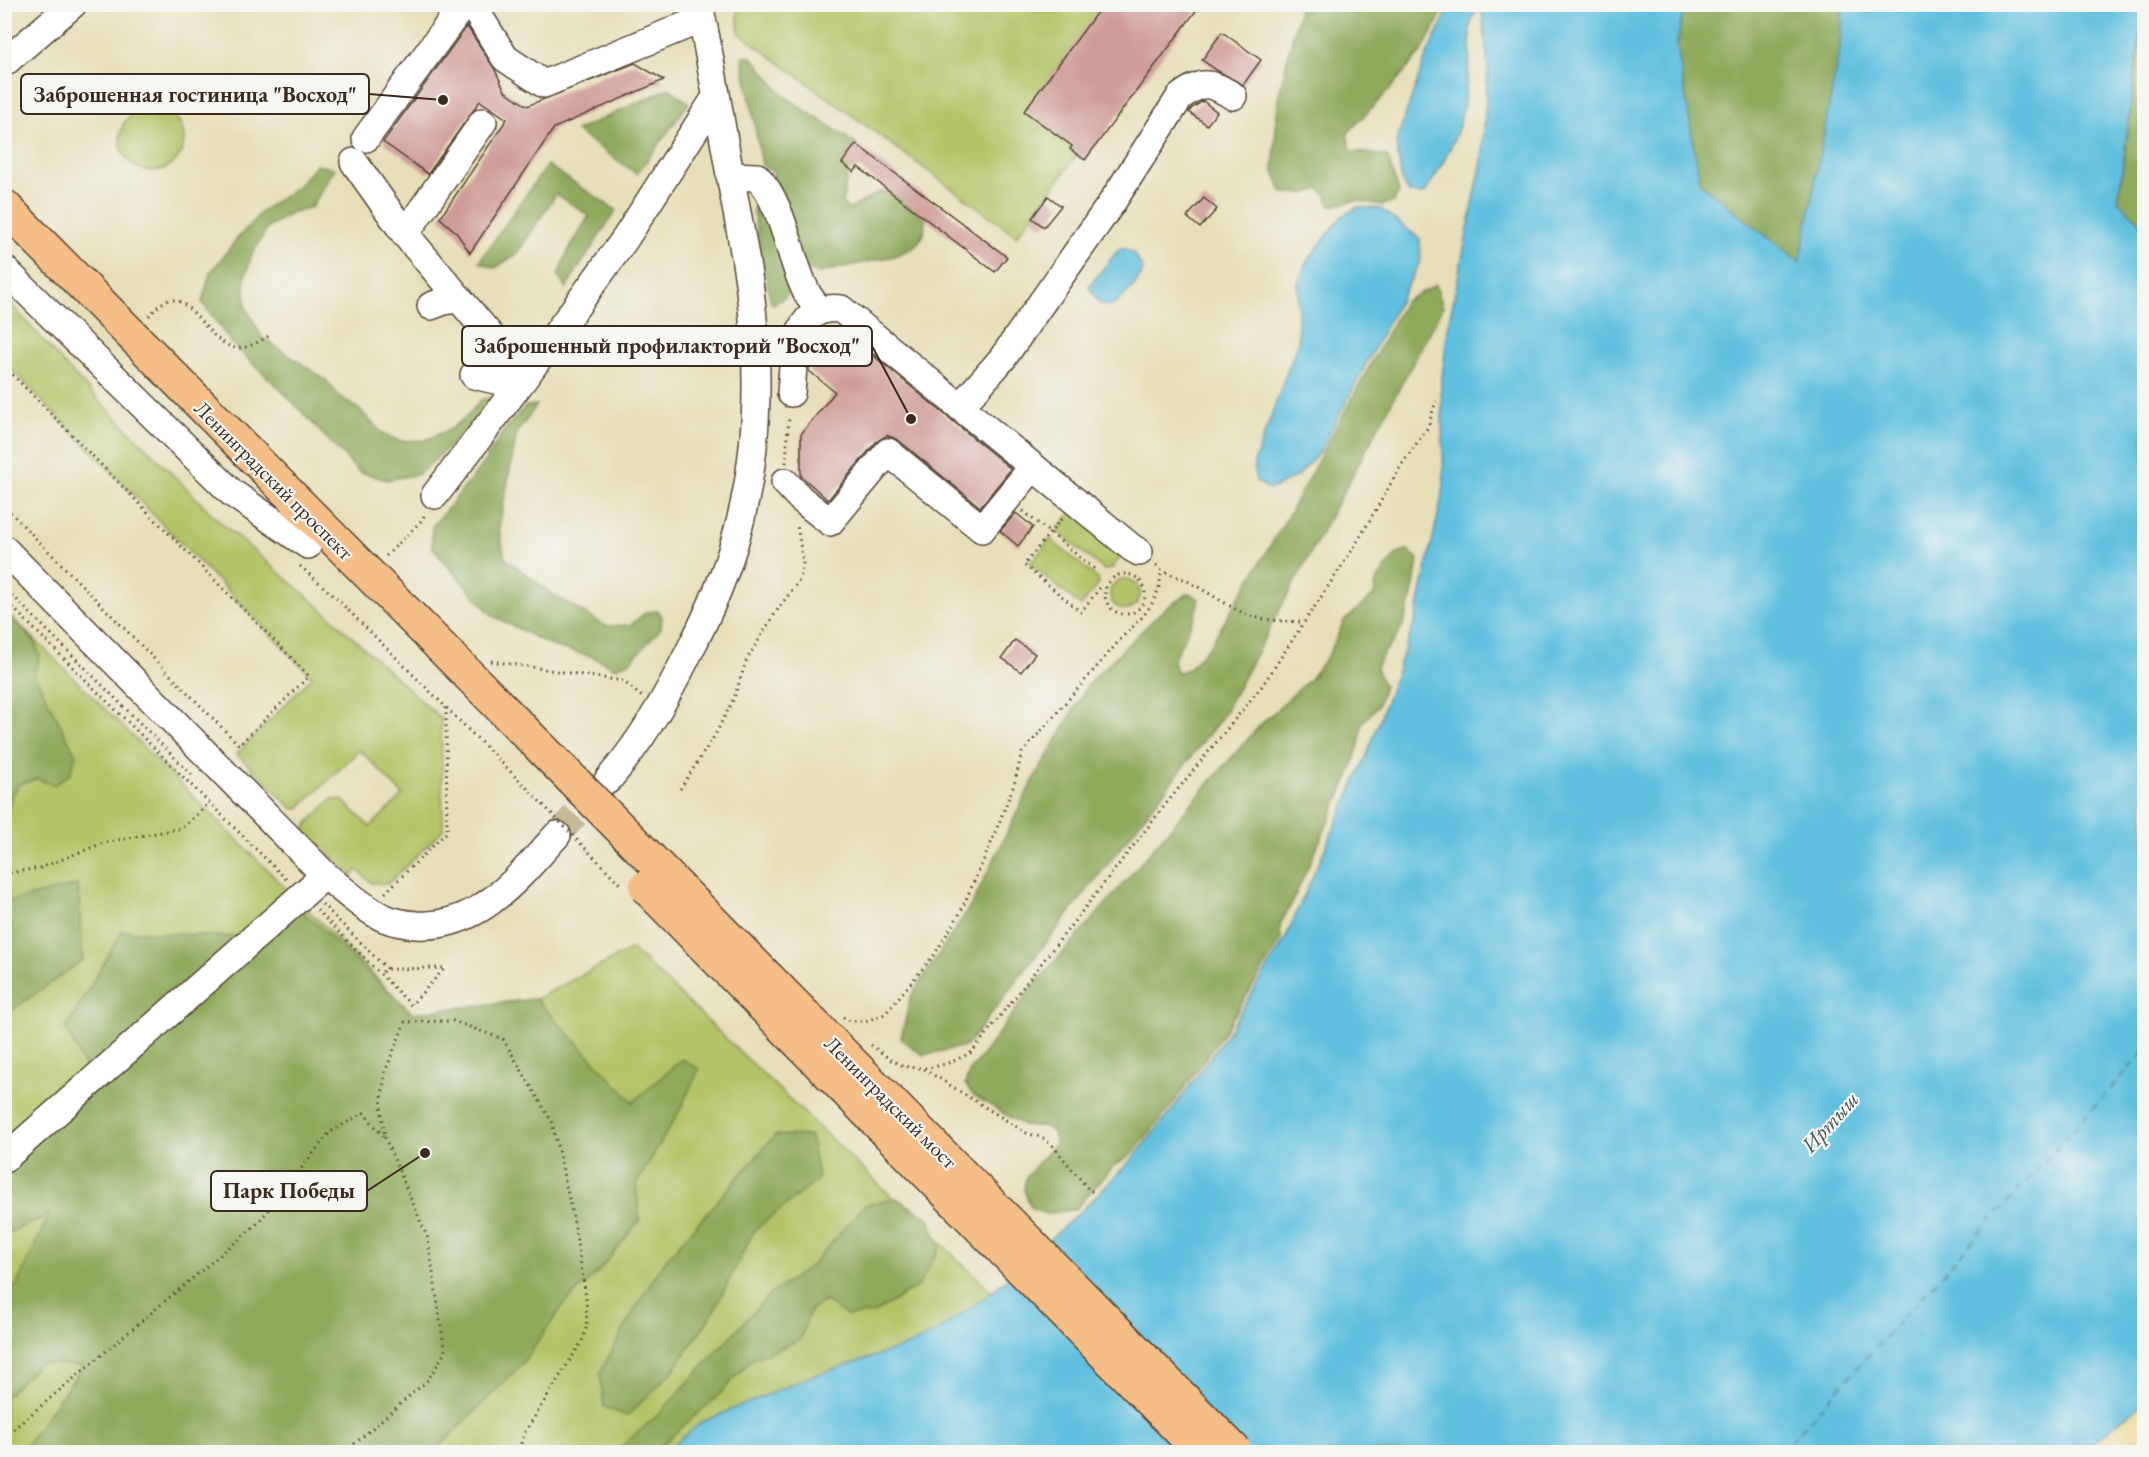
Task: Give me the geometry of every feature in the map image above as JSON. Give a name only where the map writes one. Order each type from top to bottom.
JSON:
[{"type":"main road","name":"Ленинградский проспект","points":[[4,206],[537,760]]},
{"type":"main road","name":"Ленинградский проспект","points":[[4,239],[308,545],[537,760]]},
{"type":"main road","name":"Ленинградский мост","points":[[537,760],[1201,1452]]},
{"type":"main road","name":"Ленинградский мост","points":[[537,760],[1236,1452]]},
{"type":"street","points":[[6,64],[73,4]]},
{"type":"street","points":[[525,378],[405,234],[360,150],[460,9],[474,8],[505,58],[544,84],[700,12],[716,97],[727,183],[750,290],[756,360],[754,434],[748,484],[736,537],[718,588],[671,688],[643,734],[608,780]]},
{"type":"street","points":[[960,407],[1002,359],[1146,152],[1180,97],[1192,88],[1205,84],[1214,84],[1233,96]]},
{"type":"street","points":[[435,495],[525,378],[625,238],[716,97]]},
{"type":"street","points":[[405,234],[483,122]]},
{"type":"street","points":[[727,183],[757,177],[764,184],[776,209],[806,292],[819,310]]},
{"type":"street","points":[[4,269],[232,493],[308,545]]},
{"type":"street","points":[[431,306],[458,299]]},
{"type":"street","points":[[790,393],[794,346],[802,328],[819,310],[841,309],[1076,502],[1147,557]]},
{"type":"street","points":[[756,360],[794,362]]},
{"type":"street","points":[[474,375],[495,380],[525,378]]},
{"type":"street","points":[[793,491],[830,522],[888,452],[982,529],[1033,467]]},
{"type":"street","points":[[4,549],[325,875],[384,918],[405,924],[431,926],[454,921],[477,911],[499,896],[557,821]]},
{"type":"street","points":[[4,1159],[325,875]]},
{"type":"path","points":[[143,321],[165,301],[172,300],[188,308],[221,343],[230,348],[242,348],[270,335]]},
{"type":"path","points":[[4,366],[309,676],[239,745],[4,506]]},
{"type":"path","points":[[680,789],[715,735],[734,698],[747,659],[800,579],[803,563],[797,526],[798,510],[793,491],[790,393]]},
{"type":"path","points":[[864,1038],[898,1064],[922,1068],[952,1063],[972,1052],[1158,814],[1262,686],[1302,622],[1353,549],[1404,461],[1428,427],[1436,401]]},
{"type":"path","points":[[1008,499],[1097,571]]},
{"type":"path","points":[[1076,502],[1024,565],[1081,612],[1100,588],[1105,588]]},
{"type":"path","points":[[380,561],[421,521]]},
{"type":"path","points":[[1147,557],[1161,571],[1178,576],[1247,614],[1267,620],[1302,622]]},
{"type":"path","points":[[849,1025],[842,1017],[850,1021],[867,1021],[885,1014],[934,955],[960,913],[989,848],[1014,785],[1022,753],[1126,633],[1144,617],[1155,598],[1161,581],[1161,571]]},
{"type":"path","points":[[1126,574],[1133,576],[1143,585],[1144,599],[1141,606],[1130,613],[1116,612],[1106,602],[1105,588],[1108,582],[1117,575],[1126,574]]},
{"type":"path","points":[[4,599],[411,1005],[446,968],[387,969],[380,973]]},
{"type":"path","points":[[488,661],[623,681],[648,702]]},
{"type":"path","points":[[380,899],[447,832],[446,707]]},
{"type":"path","points":[[4,874],[40,868],[103,843],[182,828],[209,803]]},
{"type":"path","points":[[345,1452],[429,1380],[444,1353],[428,1239],[386,1138],[381,1106],[385,1072],[405,1022],[453,1021],[503,1039],[552,1122],[573,1217],[586,1296],[587,1326],[582,1341],[525,1432],[518,1452]]},
{"type":"path","points":[[922,1068],[1028,1134],[1041,1137],[1053,1146],[1090,1191],[1096,1191]]},
{"type":"path","points":[[4,1437],[258,1223],[330,1131],[364,1113],[386,1138]]},
{"type":"green space","points":[[737,5],[1188,5],[1017,236],[739,33]]},
{"type":"green space","points":[[1300,5],[1446,5],[1422,51],[1347,134],[1351,151],[1387,156],[1399,192],[1394,202],[1381,205],[1358,200],[1331,206],[1325,194],[1319,189],[1307,193],[1283,193],[1273,170],[1278,99]]},
{"type":"green space","points":[[1684,5],[1843,5],[1840,47],[1800,264],[1700,183],[1677,45]]},
{"type":"green space","points":[[2144,12],[2144,226],[2118,202]]},
{"type":"green space","points":[[742,56],[752,57],[783,95],[856,144],[842,163],[849,168],[842,203],[849,210],[879,192],[890,191],[925,218],[924,234],[915,247],[894,256],[818,273],[805,269],[784,298],[774,304],[771,302],[753,211],[762,187],[772,186],[774,173],[762,165]]},
{"type":"green space","points":[[669,88],[689,103],[637,174],[576,131]]},
{"type":"green space","points":[[152,107],[170,113],[178,121],[184,139],[178,157],[170,165],[152,171],[134,165],[126,157],[120,139],[126,121],[134,113]]},
{"type":"green space","points":[[316,165],[335,168],[312,207],[293,212],[268,227],[252,254],[245,278],[246,307],[262,337],[326,380],[338,395],[360,410],[382,433],[399,441],[425,440],[451,429],[482,399],[494,398],[474,424],[419,474],[387,480],[359,472],[282,391],[232,344],[202,302],[210,273],[236,240],[262,211],[298,186]]},
{"type":"green space","points":[[547,165],[616,210],[566,288],[558,276],[567,253],[589,216],[556,194],[517,254],[495,268],[479,262]]},
{"type":"green space","points":[[1436,285],[1443,307],[1222,717],[966,1046],[923,1055],[901,1039],[910,998],[973,902],[1028,790],[1089,683],[1163,610],[1189,593],[1199,599],[1195,616],[1173,661],[1177,673],[1189,669],[1211,644],[1284,523],[1405,301]]},
{"type":"green space","points":[[5,297],[70,371],[219,521],[322,609],[441,719],[443,830],[388,884],[372,883],[357,870],[352,876],[304,829],[332,799],[342,800],[370,827],[403,795],[360,750],[298,809],[292,808],[237,754],[312,677],[5,363]]},
{"type":"green space","points":[[537,405],[517,433],[499,528],[505,558],[555,596],[606,626],[630,625],[646,612],[658,611],[662,616],[661,628],[631,661],[616,668],[593,657],[552,646],[493,616],[432,546],[432,527],[482,466],[505,429],[526,406]]},
{"type":"green space","points":[[1074,509],[1125,551],[1111,569],[1104,570],[1057,531]]},
{"type":"green space","points":[[1050,539],[1098,579],[1099,583],[1081,606],[1030,564]]},
{"type":"green space","points":[[1408,550],[1418,559],[1414,588],[1403,625],[1376,669],[1384,686],[1377,707],[1362,723],[1360,741],[1351,772],[1290,907],[1280,924],[1281,940],[1224,1032],[1172,1105],[1130,1156],[1114,1166],[1075,1209],[1047,1214],[1031,1208],[1024,1190],[1026,1177],[1055,1144],[1054,1133],[1047,1127],[1023,1125],[973,1095],[965,1084],[970,1070],[1032,987],[1197,797],[1262,723],[1311,678],[1329,654],[1344,621],[1374,595],[1376,582],[1395,555]]},
{"type":"green space","points":[[1125,579],[1131,580],[1139,588],[1139,600],[1131,608],[1125,609],[1119,608],[1111,600],[1110,594],[1111,588],[1119,580]]},
{"type":"green space","points":[[4,609],[412,1013],[536,999],[632,949],[992,1292],[934,1334],[910,1345],[810,1377],[702,1422],[665,1452],[5,1452]]},
{"type":"green space","points":[[5,614],[34,640],[40,656],[34,674],[76,755],[70,774],[54,785],[37,779],[19,784],[10,801],[5,822]]},
{"type":"green space","points":[[78,885],[83,960],[5,1015],[5,902]]},
{"type":"green space","points":[[300,909],[412,1013],[536,999],[633,1102],[682,1059],[699,1069],[680,1110],[636,1184],[640,1220],[598,1272],[565,1303],[523,1363],[434,1452],[21,1452],[83,1366],[40,1363],[5,1397],[5,1298],[17,1284],[49,1215],[5,1234],[5,1137],[90,1079],[66,1028],[122,931],[253,938]]},
{"type":"green space","points":[[775,1135],[811,1136],[818,1179],[754,1231],[711,1316],[672,1372],[627,1416],[604,1407],[600,1373],[664,1262]]},
{"type":"green space","points":[[896,1198],[929,1218],[940,1247],[918,1286],[874,1313],[847,1316],[825,1301],[811,1309],[800,1340],[751,1360],[721,1393],[654,1452],[615,1452],[658,1415],[768,1296],[812,1265],[865,1205]]},
{"type":"sand","points":[[2144,1402],[2144,1452],[2082,1452]]},
{"type":"water","name":"Иртыш","points":[[1451,5],[1684,5],[1677,45],[1700,183],[1800,263],[1840,47],[1843,5],[2144,5],[2118,201],[2144,226],[2144,1402],[2082,1452],[665,1452],[702,1422],[810,1377],[910,1345],[934,1334],[992,1292],[1083,1209],[1133,1158],[1173,1109],[1227,1034],[1284,941],[1368,752],[1415,621],[1444,487],[1441,385],[1449,321],[1482,161],[1488,66],[1482,12],[1479,10],[1472,19],[1469,66],[1459,125],[1446,156],[1424,194],[1409,193],[1402,182],[1396,142],[1427,54]]},
{"type":"water","points":[[1358,207],[1381,209],[1420,239],[1421,260],[1320,451],[1299,475],[1270,490],[1256,481],[1254,463],[1298,342],[1298,283],[1306,263],[1342,216]]},
{"type":"water","points":[[1120,248],[1134,255],[1143,269],[1141,275],[1130,290],[1115,303],[1110,306],[1099,303],[1089,286]]},
{"type":"building","points":[[1103,4],[1201,4],[1085,160],[1070,149],[1072,146],[1024,111]]},
{"type":"building","points":[[467,26],[494,68],[505,91],[527,106],[635,63],[664,80],[554,128],[470,253],[456,232],[440,218],[507,119],[480,101],[428,174],[383,142]]},
{"type":"building","points":[[1222,32],[1261,60],[1243,85],[1202,60]]},
{"type":"building","points":[[1203,101],[1217,112],[1207,125],[1189,112]]},
{"type":"building","points":[[856,144],[1007,257],[995,272],[858,167],[854,172],[842,163]]},
{"type":"building","points":[[1048,196],[1061,206],[1044,227],[1032,218]]},
{"type":"building","points":[[1204,198],[1217,209],[1200,228],[1187,217]]},
{"type":"building","points":[[841,329],[1011,469],[980,507],[898,440],[887,435],[876,442],[828,500],[801,476],[801,434],[835,392],[809,371],[809,368]]},
{"type":"building","points":[[1016,513],[1033,527],[1018,546],[1000,531]]},
{"type":"building","points":[[1015,640],[1035,654],[1021,672],[1002,658]]},
{"type":"ferry route","points":[[1781,1452],[2144,1052]]},
{"type":"tunnel","points":[[557,835],[605,783]]},
{"type":"place","name":"Заброшенная гостиница \"Восход\"","points":[[443,100]]},
{"type":"place","name":"Заброшенный профилакторий \"Восход\"","points":[[911,419]]},
{"type":"place","name":"Парк Победы","points":[[425,1153]]}]
